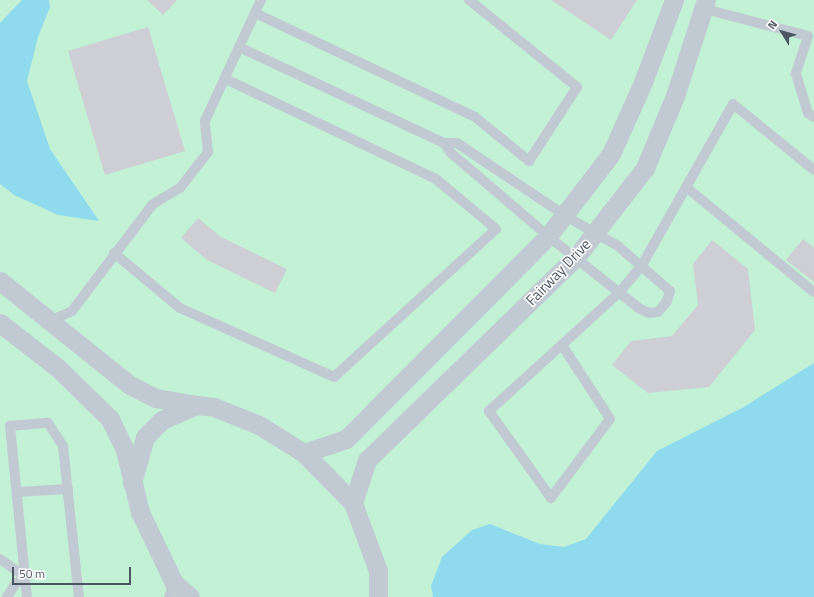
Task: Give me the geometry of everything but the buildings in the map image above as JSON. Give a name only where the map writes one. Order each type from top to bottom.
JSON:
[{"type":"street","points":[[304,453],[346,439],[548,236],[611,154],[644,82],[674,0]]},
{"type":"street","name":"Fairway Drive","points":[[353,503],[367,460],[576,257],[645,168],[675,96],[705,5]]},
{"type":"street","points":[[0,281],[130,385],[156,398],[214,407],[259,425],[304,453],[353,503],[378,571],[378,597]]},
{"type":"street","points":[[0,323],[58,368],[110,418],[125,450],[140,512],[171,590],[190,597]]},
{"type":"street","points":[[132,483],[145,437],[162,420],[196,405]]},
{"type":"lane","points":[[49,321],[72,311],[114,253],[153,204],[180,188],[208,152],[205,121],[261,0]]},
{"type":"lane","points":[[255,13],[475,117],[529,161],[577,87],[469,0]]},
{"type":"lane","points":[[705,5],[811,35],[796,74],[808,113],[814,117]]},
{"type":"lane","points":[[239,47],[444,143],[457,143],[564,215],[594,234],[618,246],[642,265],[670,291],[667,301],[658,312],[648,313],[548,236],[451,153],[444,143]]},
{"type":"lane","points":[[114,253],[180,308],[334,377],[496,228],[436,179],[225,79]]},
{"type":"lane","points":[[562,345],[610,419],[551,498],[489,411],[620,292],[642,265],[733,104],[814,170]]},
{"type":"lane","points":[[686,187],[814,292]]},
{"type":"lane","points":[[28,597],[10,426],[48,423],[63,446],[79,597]]},
{"type":"lane","points":[[17,492],[68,489]]},
{"type":"lane","points":[[0,559],[26,577]]},
{"type":"lane","points":[[7,597],[16,583],[26,577]]},
{"type":"green space","points":[[0,0],[814,0],[814,597],[0,597]]},
{"type":"water","points":[[22,0],[49,0],[50,7],[38,37],[27,81],[50,149],[99,221],[58,215],[14,195],[0,184],[0,23]]},
{"type":"water","points":[[814,363],[814,597],[433,597],[431,586],[442,557],[472,530],[490,524],[540,544],[564,547],[586,539],[657,451],[742,408]]}]
